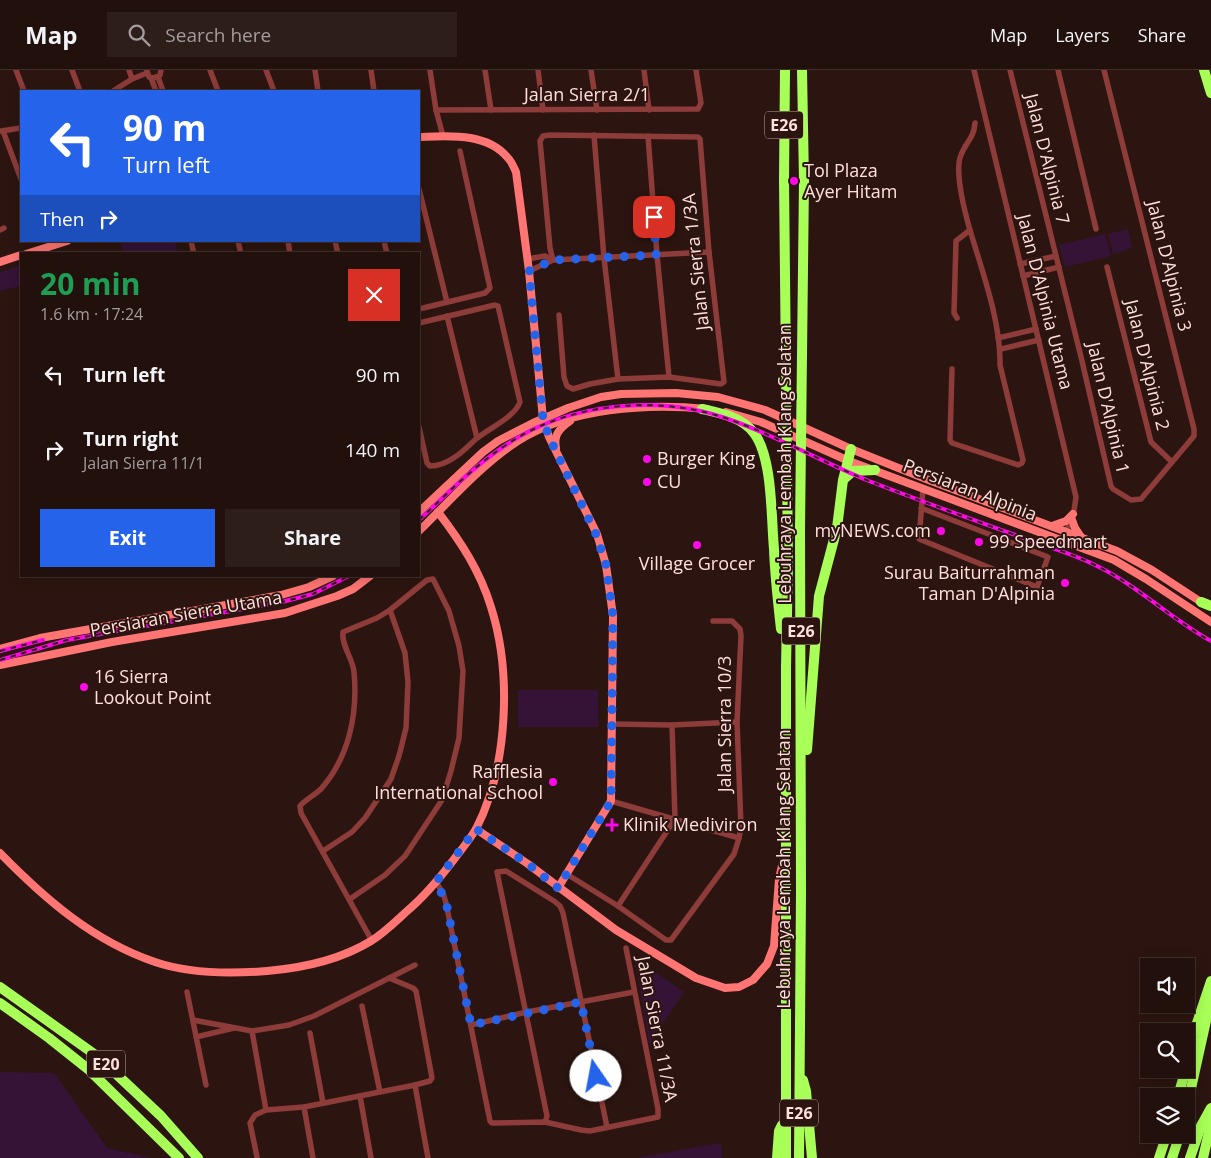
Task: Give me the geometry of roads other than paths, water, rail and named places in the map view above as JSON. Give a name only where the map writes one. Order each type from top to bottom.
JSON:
[{"type":"highway","name":"Lebuhraya Lembah Klang Selatan","points":[[785,70],[785,384],[788,563],[786,667],[786,1158]]},
{"type":"highway","name":"Lebuhraya Lembah Klang Selatan","points":[[799,1158],[801,890],[800,529],[804,199],[802,70]]},
{"type":"highway","points":[[1204,70],[1211,93]]},
{"type":"highway","points":[[702,409],[729,416],[742,423],[753,432],[761,446],[767,470],[776,588],[786,667]]},
{"type":"highway","points":[[801,890],[807,747],[819,596],[837,528],[843,480],[851,450]]},
{"type":"highway","points":[[843,480],[853,471],[875,470]]},
{"type":"highway","points":[[1201,602],[1211,606]]},
{"type":"highway","points":[[1195,1029],[1211,981]]},
{"type":"highway","name":"E20","points":[[0,987],[97,1056],[161,1116],[198,1158]]},
{"type":"highway","points":[[1191,1088],[1211,998]]},
{"type":"highway","name":"E20","points":[[0,1003],[88,1069],[179,1158]]},
{"type":"highway","points":[[799,1068],[806,1091],[812,1158]]},
{"type":"highway","points":[[1203,1157],[1209,1132],[1211,1107]]},
{"type":"highway","points":[[1190,1158],[1201,1126],[1211,1107]]},
{"type":"highway","points":[[777,1158],[779,1131],[786,1118]]},
{"type":"highway","points":[[1159,1158],[1164,1143]]},
{"type":"highway","points":[[1172,1158],[1177,1143]]},
{"type":"main road","points":[[420,137],[471,137],[496,148],[508,158],[516,172],[529,271],[543,419],[596,534],[606,565],[613,616],[610,724],[611,801],[565,873],[558,888]]},
{"type":"main road","points":[[32,252],[64,242]]},
{"type":"main road","points":[[0,262],[20,255]]},
{"type":"main road","name":"Persiaran Alpinia","points":[[558,412],[602,397],[646,393],[676,393],[718,397],[765,410],[851,450],[1118,551],[1152,570],[1211,610]]},
{"type":"main road","points":[[542,400],[547,406],[558,412]]},
{"type":"main road","points":[[420,530],[506,450],[519,440],[546,428],[576,418],[620,409],[702,409]]},
{"type":"main road","name":"Persiaran Alpinia","points":[[702,409],[730,412],[761,422],[849,461],[1114,560],[1211,622]]},
{"type":"main road","points":[[420,511],[483,452],[498,441],[558,412]]},
{"type":"main road","points":[[557,452],[555,444],[558,430],[576,418]]},
{"type":"main road","points":[[0,853],[20,874],[74,921],[128,952],[176,968],[241,972],[303,967],[372,941],[419,901],[436,882],[476,829],[497,768],[503,722],[504,668],[491,607],[475,567],[463,546],[438,512]]},
{"type":"main road","points":[[1052,526],[1072,516],[1075,528],[1081,537]]},
{"type":"main road","points":[[1146,579],[1152,570]]},
{"type":"main road","name":"Persiaran Sierra Utama","points":[[0,649],[40,638],[281,596],[296,592],[331,577]]},
{"type":"main road","name":"Persiaran Sierra Utama","points":[[0,665],[130,639],[285,613],[337,596],[353,589],[369,577]]},
{"type":"main road","points":[[476,829],[528,864],[616,930],[696,978],[725,988],[739,987],[753,980],[767,964],[774,946],[779,879],[786,847]]},
{"type":"street","points":[[16,70],[24,90]]},
{"type":"street","points":[[72,70],[80,90]]},
{"type":"street","points":[[128,70],[132,79]]},
{"type":"street","points":[[116,90],[132,79],[161,70]]},
{"type":"street","points":[[210,70],[218,90]]},
{"type":"street","points":[[266,70],[274,90]]},
{"type":"street","points":[[315,70],[318,90]]},
{"type":"street","points":[[372,70],[374,90]]},
{"type":"street","points":[[430,70],[436,110],[443,136]]},
{"type":"street","points":[[485,70],[490,110]]},
{"type":"street","points":[[538,70],[544,110]]},
{"type":"street","points":[[591,70],[597,110]]},
{"type":"street","points":[[644,70],[649,110]]},
{"type":"street","name":"Jalan Sierra 2/1","points":[[436,110],[698,110],[701,103],[696,70]]},
{"type":"street","name":"Jalan D'Alpinia Utama","points":[[974,70],[1076,497],[1072,516],[1063,541]]},
{"type":"street","name":"Jalan D'Alpinia 7","points":[[1010,70],[1056,256]]},
{"type":"street","points":[[1058,70],[1096,229]]},
{"type":"street","name":"Jalan D'Alpinia 3","points":[[1104,70],[1194,428],[1194,436],[1172,462]]},
{"type":"street","points":[[151,74],[156,90]]},
{"type":"street","points":[[151,74],[162,90]]},
{"type":"street","points":[[952,369],[950,440],[952,443],[1018,465],[1022,463],[1023,460],[1000,365],[1001,349],[965,211],[959,162],[963,150],[974,134],[975,123]]},
{"type":"street","points":[[20,128],[2,131],[20,176]]},
{"type":"street","points":[[553,260],[550,248],[540,141],[543,136],[550,134],[648,136],[656,255],[669,376],[618,379],[573,389],[567,386],[564,377],[559,315]]},
{"type":"street","points":[[594,135],[604,258],[618,379]]},
{"type":"street","name":"Jalan Sierra 1/3A","points":[[648,136],[698,137],[700,139],[709,252],[724,382],[721,384],[669,376]]},
{"type":"street","points":[[420,309],[485,293],[490,288],[460,151]]},
{"type":"street","points":[[420,193],[447,302]]},
{"type":"street","points":[[957,318],[954,312],[956,241],[970,230]]},
{"type":"street","points":[[529,271],[553,260],[709,252]]},
{"type":"street","points":[[527,259],[545,256],[553,260]]},
{"type":"street","points":[[1020,264],[1056,256]]},
{"type":"street","name":"Jalan D'Alpinia 1","points":[[1056,256],[1113,489],[1132,500],[1141,499],[1172,462]]},
{"type":"street","points":[[1034,261],[1036,272]]},
{"type":"street","points":[[1023,276],[1059,267]]},
{"type":"street","name":"Jalan D'Alpinia 2","points":[[1107,267],[1151,442],[1172,462]]},
{"type":"street","points":[[420,323],[498,306],[520,397],[516,410],[444,464],[430,466],[420,430]]},
{"type":"street","points":[[447,316],[477,438]]},
{"type":"street","points":[[998,338],[1036,328]]},
{"type":"street","points":[[1001,349],[1039,340]]},
{"type":"street","points":[[920,508],[1048,557],[1036,587],[919,539],[920,508],[923,489]]},
{"type":"street","points":[[430,502],[438,512]]},
{"type":"street","points":[[350,899],[385,875],[405,856],[442,800],[451,771],[459,738],[463,672],[449,611],[433,579],[427,580],[390,610],[377,618],[346,630],[342,635],[354,670],[353,724],[344,755],[320,789],[302,804],[300,810],[372,941]]},
{"type":"street","points":[[324,851],[352,832],[365,818],[391,779],[399,756],[406,728],[408,682],[405,653],[390,610]]},
{"type":"street","name":"Jalan Sierra 10/3","points":[[618,906],[666,940],[671,940],[734,854],[741,827],[737,722],[741,636],[740,630],[732,621],[712,620]]},
{"type":"street","points":[[610,724],[672,725],[737,722]]},
{"type":"street","points":[[565,873],[618,906],[675,820],[672,725]]},
{"type":"street","points":[[611,801],[739,838]]},
{"type":"street","points":[[436,882],[446,902],[490,1121],[494,1124],[545,1122],[581,1130],[607,1127],[560,906],[506,871],[497,872],[547,1116],[545,1122]]},
{"type":"street","name":"Jalan Sierra 11/3A","points":[[607,1127],[658,1117],[626,948]]},
{"type":"street","points":[[193,1020],[252,1031],[303,1022],[414,965]]},
{"type":"street","points":[[257,1158],[250,1123],[254,1115],[266,1110],[304,1107],[430,1081],[432,1078],[416,991],[389,978]]},
{"type":"street","points":[[187,992],[206,1085]]},
{"type":"street","points":[[471,1025],[527,1012],[634,992]]},
{"type":"street","points":[[362,1006],[380,1092]]},
{"type":"street","points":[[196,1038],[236,1027]]},
{"type":"street","points":[[252,1031],[266,1110]]},
{"type":"street","points":[[310,1033],[323,1103]]},
{"type":"street","points":[[415,1085],[428,1158]]},
{"type":"street","points":[[360,1096],[371,1158]]},
{"type":"street","points":[[304,1107],[313,1158]]},
{"type":"railway","points":[[420,519],[483,462],[506,445],[558,419],[586,411],[616,407],[645,405],[675,407],[704,412],[731,420],[869,481],[1087,561],[1126,583],[1211,641]]},
{"type":"railway","points":[[0,660],[67,640],[282,602],[313,594],[347,577]]},
{"type":"railway","points":[[0,651],[43,640]]},
{"type":"place","name":"Tol Plaza Ayer Hitam","points":[[794,181]]},
{"type":"place","name":"Burger King","points":[[647,459]]},
{"type":"place","name":"CU","points":[[647,482]]},
{"type":"place","name":"myNEWS.com","points":[[941,531]]},
{"type":"place","name":"99 Speedmart","points":[[979,542]]},
{"type":"place","name":"Village Grocer","points":[[697,545]]},
{"type":"place","name":"Surau Baiturrahman Taman D'Alpinia","points":[[1065,583]]},
{"type":"place","name":"16 Sierra Lookout Point","points":[[84,687]]},
{"type":"place","name":"Rafflesia International School","points":[[553,782]]},
{"type":"place","name":"Klinik Mediviron","points":[[612,825]]}]
